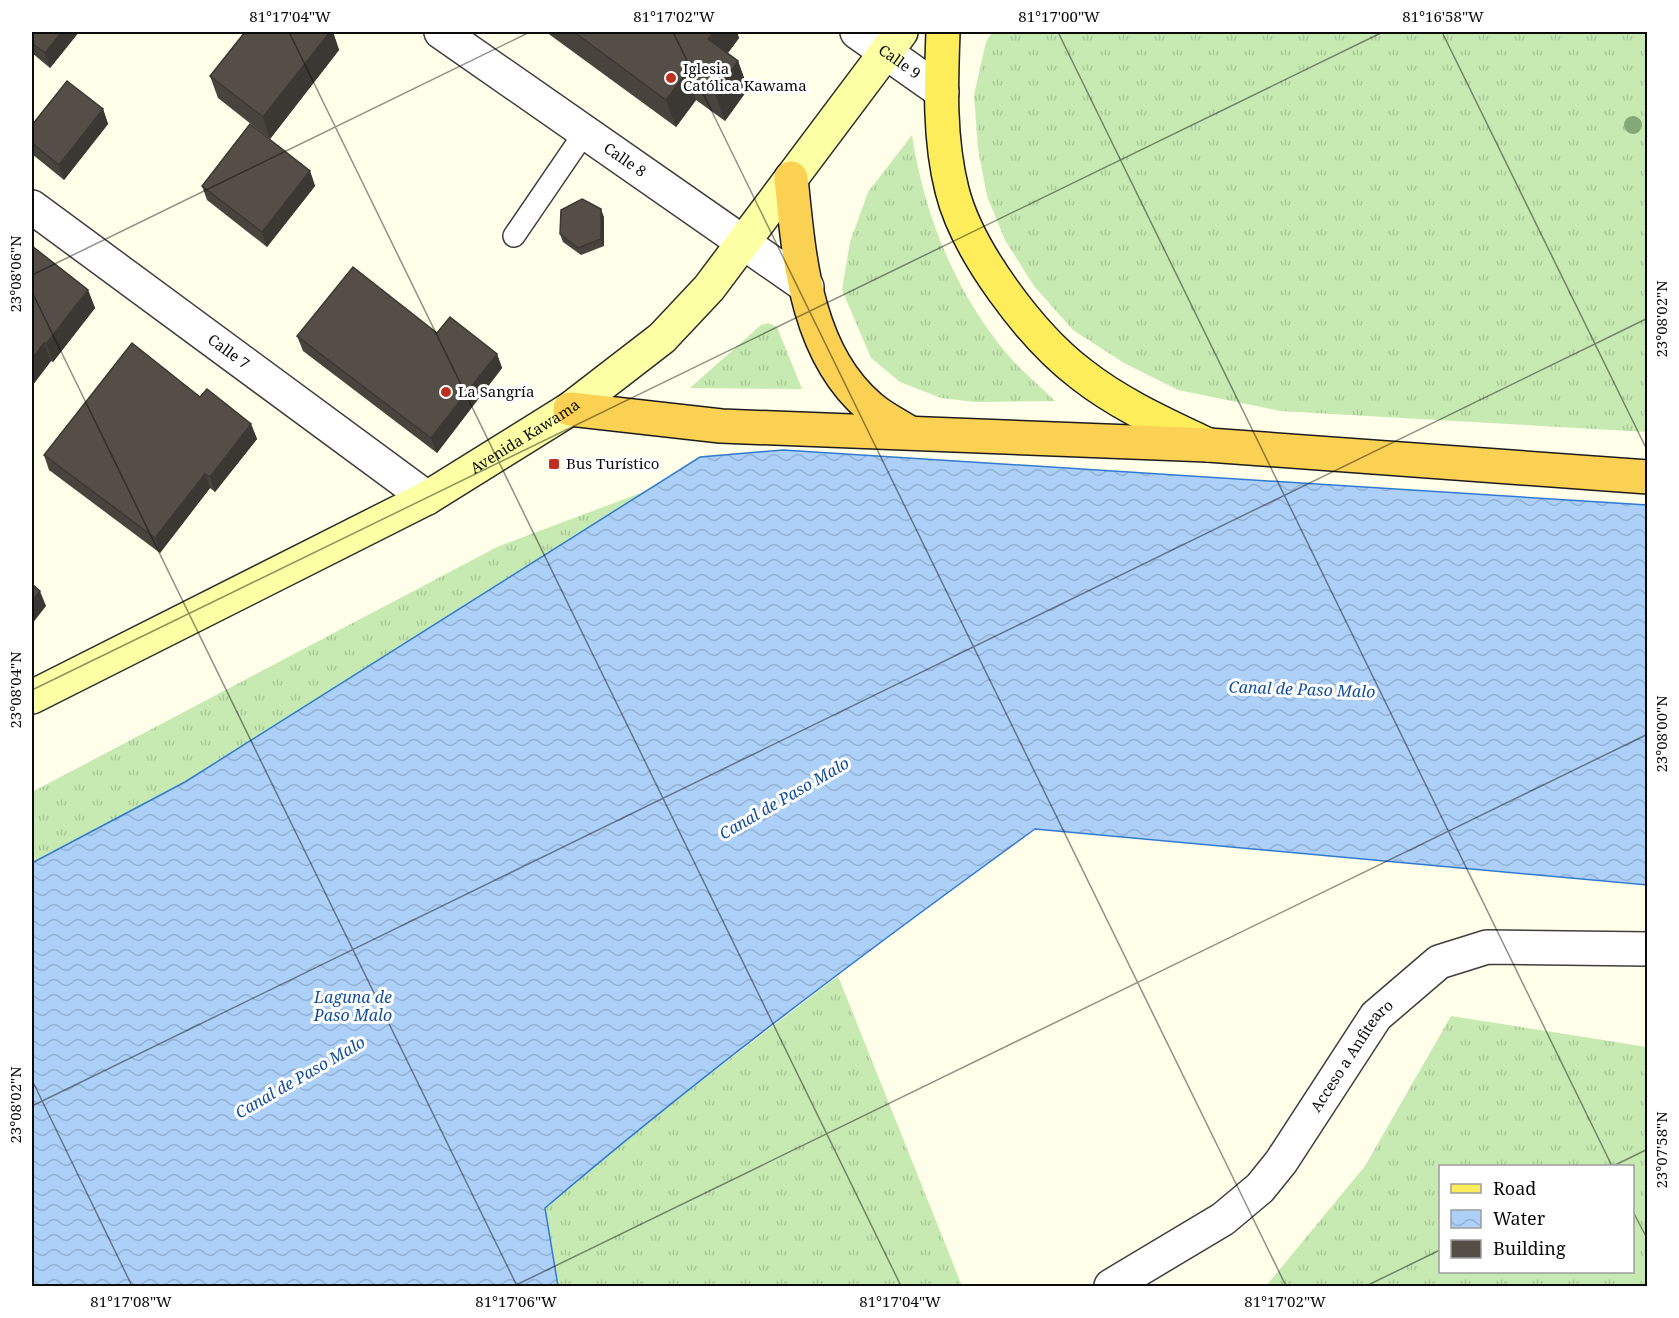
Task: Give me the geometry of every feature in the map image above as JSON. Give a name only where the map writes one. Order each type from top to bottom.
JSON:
[{"type":"highway","points":[[791,178],[798,242],[813,316],[828,353],[846,382],[870,407],[908,432]]},
{"type":"highway","points":[[570,409],[721,426],[1208,445],[1647,477]]},
{"type":"main road","points":[[944,32],[942,92],[946,157],[952,192],[965,228],[984,265],[1042,336],[1080,374],[1146,415],[1208,445]]},
{"type":"main road","name":"Avenida Kawama","points":[[32,697],[427,498],[570,409],[662,338],[709,288],[894,42]]},
{"type":"street","name":"Calle 8","points":[[441,32],[807,287]]},
{"type":"street","name":"Calle 9","points":[[857,32],[894,42],[942,92]]},
{"type":"street","name":"Calle 7","points":[[32,207],[427,498]]},
{"type":"street","name":"Acceso a Anfitearo","points":[[1111,1287],[1223,1219],[1260,1188],[1281,1162],[1376,1016],[1439,962],[1487,947],[1647,949]]},
{"type":"lane","points":[[514,236],[585,132]]},
{"type":"green space","points":[[992,32],[1647,32],[1647,432],[1280,411],[1178,390],[1124,363],[1073,330],[1034,286],[1005,240],[987,196],[978,149],[974,95],[986,42]]},
{"type":"green space","points":[[912,135],[924,193],[955,275],[985,325],[1003,349],[1055,401],[975,402],[941,398],[900,382],[871,358],[842,290],[850,242],[868,192]]},
{"type":"green space","points":[[768,323],[777,327],[802,389],[690,388],[761,325]]},
{"type":"green space","points":[[651,489],[185,782],[32,863],[32,792],[497,547]]},
{"type":"green space","points":[[838,976],[962,1286],[558,1286],[545,1208],[628,1137]]},
{"type":"green space","points":[[1451,1016],[1647,1047],[1647,1286],[1266,1286],[1365,1166]]},
{"type":"water","name":"Laguna de Paso Malo","points":[[783,450],[1647,505],[1647,885],[1035,829],[786,1014],[664,1109],[545,1208],[558,1286],[32,1286],[32,863],[185,782],[700,457]]},
{"type":"building","points":[[32,32],[62,32],[45,53],[32,43]]},
{"type":"building","points":[[245,32],[330,32],[263,117],[210,76]]},
{"type":"building","points":[[574,32],[714,32],[708,39],[738,61],[715,93],[686,73],[666,100]]},
{"type":"building","points":[[67,81],[103,109],[59,165],[32,143],[32,125]]},
{"type":"building","points":[[250,124],[310,171],[262,232],[202,186]]},
{"type":"building","points":[[582,199],[601,209],[601,239],[578,248],[560,234],[561,210]]},
{"type":"building","points":[[32,246],[88,290],[32,359]]},
{"type":"building","points":[[353,267],[437,333],[450,317],[497,354],[431,438],[297,336]]},
{"type":"building","points":[[132,343],[200,397],[207,389],[251,424],[210,477],[205,474],[155,538],[44,455]]},
{"type":"building","points":[[32,584],[40,591],[32,602]]},
{"type":"place","name":"Iglesia Católica Kawama","points":[[671,78]]},
{"type":"place","name":"La Sangría","points":[[446,392]]},
{"type":"place","name":"Bus Turístico","points":[[554,464]]},
{"type":"water label","name":"Canal de Paso Malo","points":[[1302,689]]},
{"type":"water label","name":"Canal de Paso Malo","points":[[784,798]]},
{"type":"water label","name":"Canal de Paso Malo","points":[[300,1077]]}]
